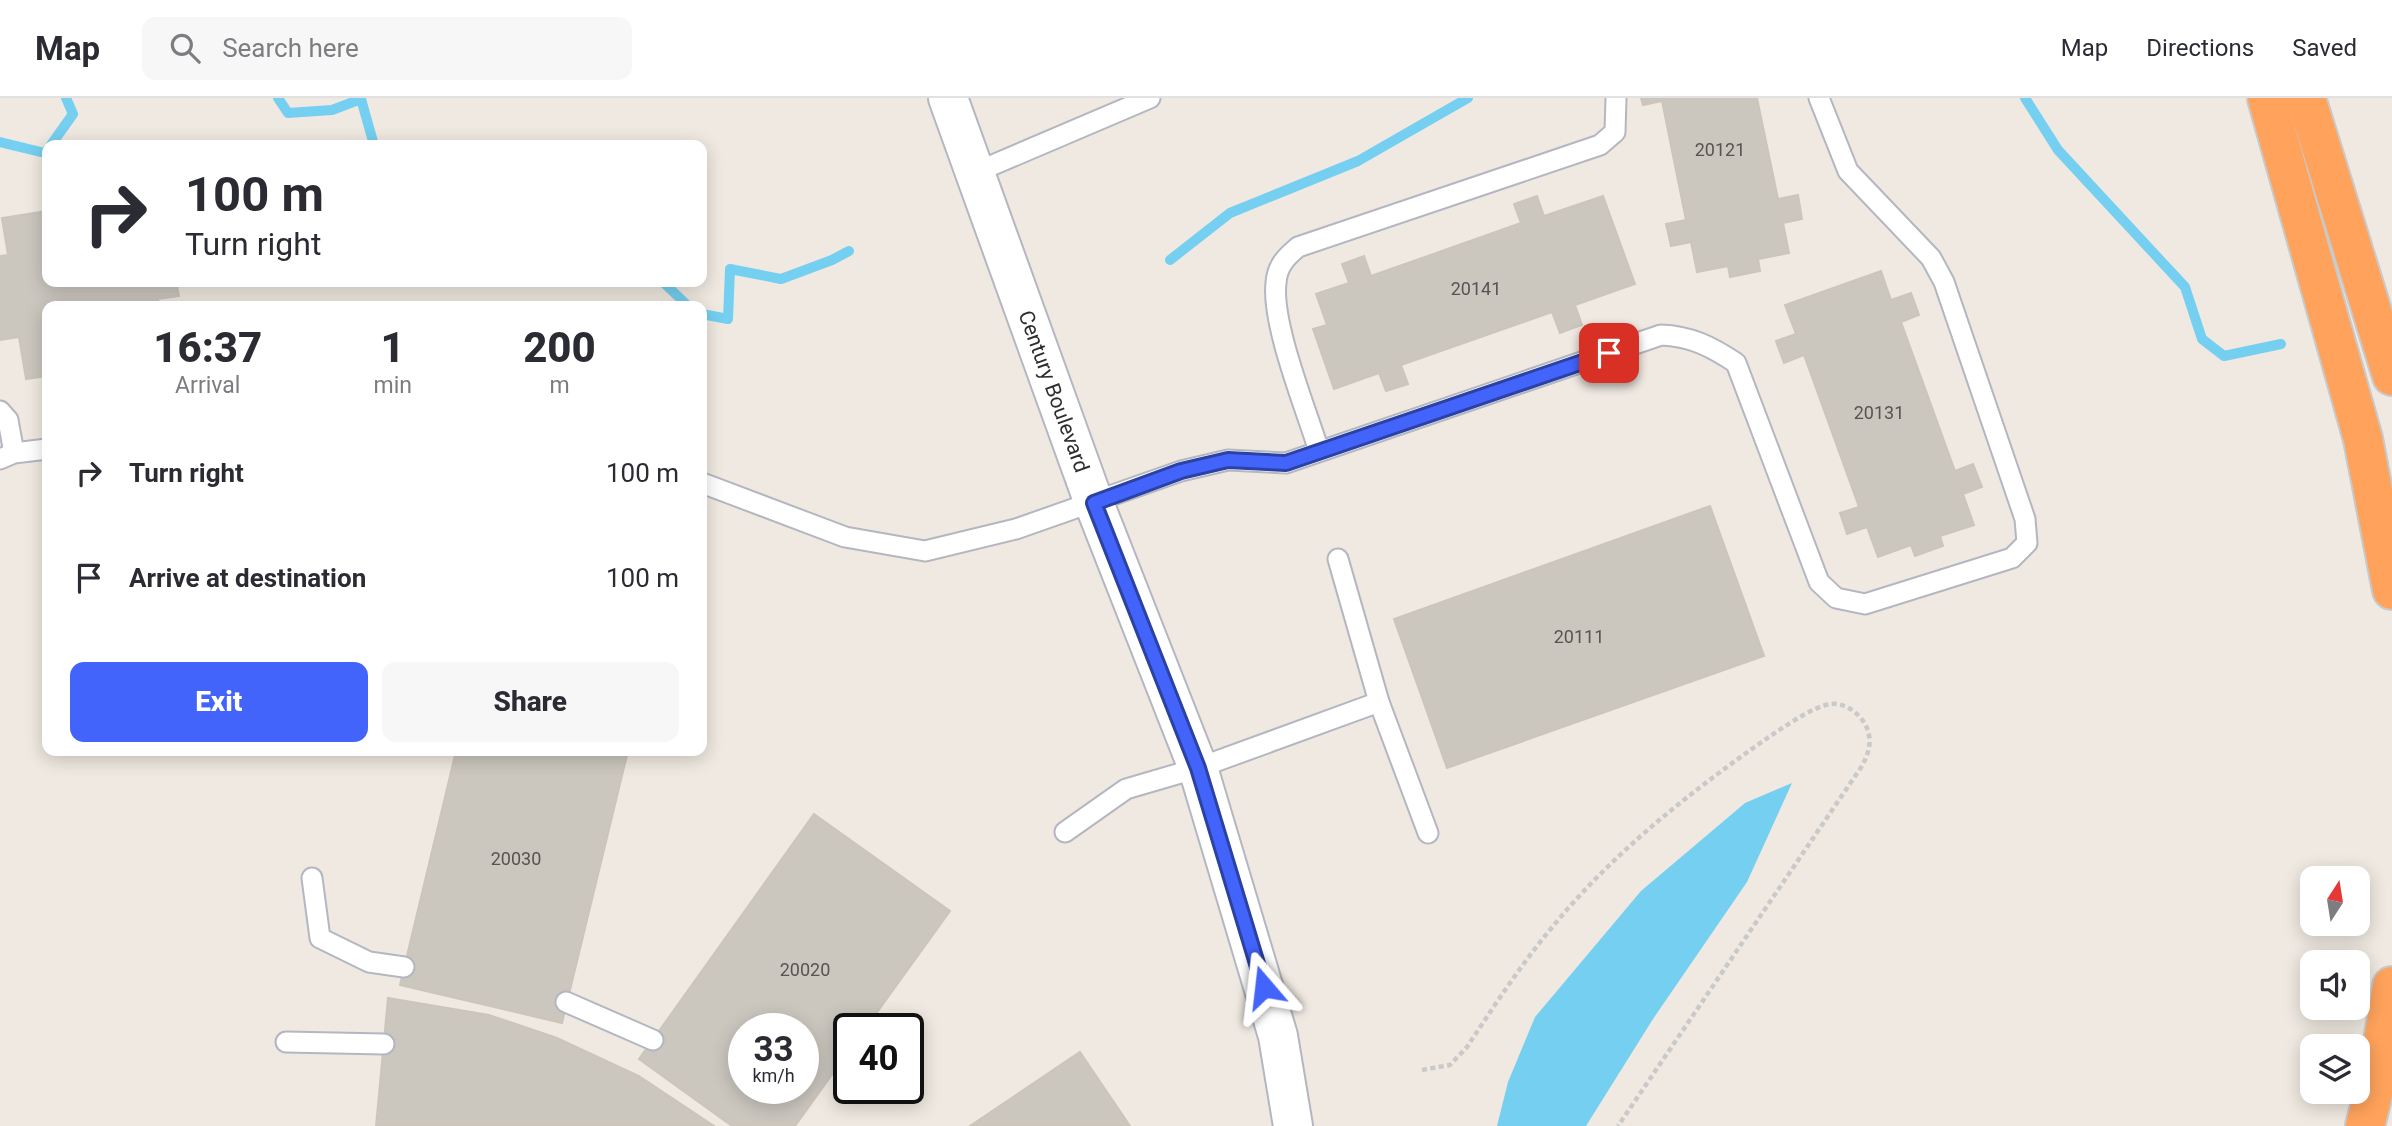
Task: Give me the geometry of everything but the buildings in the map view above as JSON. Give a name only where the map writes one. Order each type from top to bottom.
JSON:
[{"type":"highway","points":[[2267,98],[2363,439],[2392,590]]},
{"type":"highway","points":[[2306,98],[2392,376]]},
{"type":"highway","points":[[2365,1126],[2377,1078],[2392,986]]},
{"type":"street","name":"Century Boulevard","points":[[948,98],[1094,503],[1198,768],[1278,1036],[1293,1126]]},
{"type":"lane","points":[[974,173],[1105,107],[1150,98]]},
{"type":"lane","points":[[1319,451],[1275,307],[1276,280],[1283,259],[1298,247],[1600,145],[1615,132],[1616,98]]},
{"type":"lane","points":[[707,485],[845,537],[925,551],[1016,529],[1181,471],[1228,460],[1286,463],[1661,335],[1680,336],[1709,345],[1736,363],[1819,582],[1836,598],[1865,604],[2012,558],[2026,543],[2025,519],[1944,282],[1931,258],[1848,171],[1819,98]]},
{"type":"lane","points":[[0,411],[8,420],[7,456],[42,450]]},
{"type":"lane","points":[[1338,559],[1379,702],[1428,833]]},
{"type":"lane","points":[[1065,832],[1126,789],[1198,768],[1379,702]]},
{"type":"lane","points":[[312,878],[320,938],[369,962],[404,967]]},
{"type":"lane","points":[[566,1002],[653,1040]]},
{"type":"lane","points":[[286,1042],[384,1044]]},
{"type":"path","points":[[1422,1070],[1450,1065],[1467,1047],[1554,925],[1620,855],[1689,794],[1791,722],[1831,704],[1846,707],[1859,716],[1867,727],[1869,747],[1862,766],[1618,1126]]},
{"type":"water","points":[[1792,783],[1747,882],[1653,1019],[1586,1126],[1497,1126],[1508,1082],[1535,1017],[1641,891],[1745,803]]},
{"type":"waterway","points":[[55,140],[73,114],[66,98]]},
{"type":"waterway","points":[[278,98],[288,113],[332,110],[361,99],[373,140]]},
{"type":"waterway","points":[[1170,260],[1230,213],[1358,161],[1468,98]]},
{"type":"waterway","points":[[2025,98],[2058,150],[2185,287],[2202,339],[2224,356],[2281,344]]},
{"type":"waterway","points":[[0,142],[42,152]]},
{"type":"waterway","points":[[707,315],[728,319],[730,269],[781,279],[849,251]]},
{"type":"waterway","points":[[668,287],[683,301]]},
{"type":"route","points":[[1264,987],[1198,768],[1094,503],[1181,471],[1228,460],[1286,463],[1609,353]]}]
